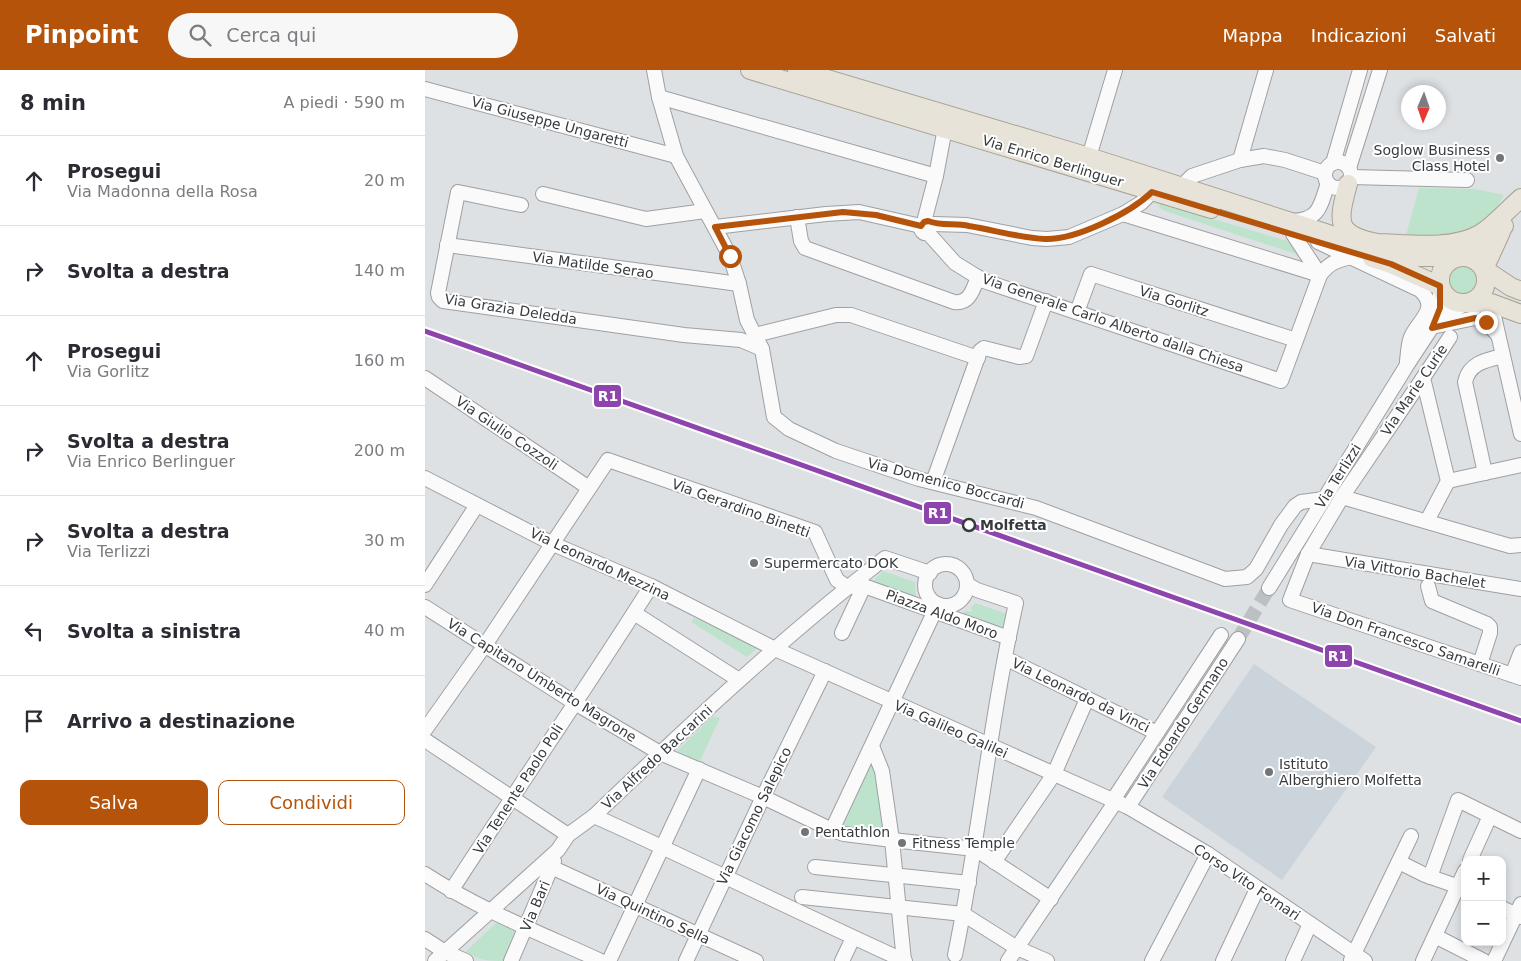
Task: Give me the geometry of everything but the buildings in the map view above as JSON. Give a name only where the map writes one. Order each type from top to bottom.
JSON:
[{"type":"main road","name":"Via Enrico Berlinguer","points":[[750,70],[1152,192],[1290,228],[1338,237],[1409,257],[1457,257]]},
{"type":"main road","name":"Via Enrico Berlinguer","points":[[797,70],[1089,157],[1181,187],[1290,228],[1318,242],[1391,264],[1440,286]]},
{"type":"main road","points":[[1339,176],[1341,221],[1345,229],[1353,236],[1378,243],[1451,244],[1469,240],[1483,232],[1521,200]]},
{"type":"main road","points":[[1468,303],[1476,300],[1482,294],[1486,278],[1484,269],[1504,226],[1521,200]]},
{"type":"main road","points":[[1521,200],[1512,230],[1501,251],[1499,260],[1501,269],[1510,280],[1521,287]]},
{"type":"main road","points":[[1504,226],[1486,241],[1451,260],[1441,271],[1440,286],[1446,296],[1462,304],[1491,303],[1521,314]]},
{"type":"main road","points":[[1457,257],[1475,260],[1484,269],[1511,287],[1521,291]]},
{"type":"street","points":[[654,70],[659,97],[676,156],[730,256],[739,284],[747,320],[763,350]]},
{"type":"street","points":[[1089,157],[1115,70]]},
{"type":"street","points":[[1240,160],[1266,70]]},
{"type":"street","points":[[1338,237],[1333,218],[1339,176],[1360,70]]},
{"type":"street","points":[[1319,274],[1290,228],[1315,216],[1339,176],[1380,70]]},
{"type":"street","name":"Via Giuseppe Ungaretti","points":[[425,89],[676,156]]},
{"type":"street","points":[[659,97],[936,176]]},
{"type":"street","points":[[927,227],[945,128]]},
{"type":"street","points":[[1181,187],[1192,176],[1240,160],[1264,156],[1285,160],[1339,176],[1467,180]]},
{"type":"street","name":"Via Grazia Deledda","points":[[521,204],[458,192],[438,293],[443,301],[684,335],[724,338]]},
{"type":"street","points":[[715,227],[843,212],[859,212],[927,227],[967,225],[1031,238],[1047,239],[1069,237],[1123,214],[1152,192]]},
{"type":"street","points":[[543,194],[646,219],[705,211]]},
{"type":"street","points":[[1123,214],[1319,274]]},
{"type":"street","points":[[797,217],[801,241],[805,248],[954,302],[964,302],[968,299],[978,277]]},
{"type":"street","name":"Via Generale Carlo Alberto dalla Chiesa","points":[[927,227],[955,263],[984,281],[1281,382],[1296,340]]},
{"type":"street","name":"Via Terlizzi","points":[[1318,242],[1420,290],[1427,297],[1429,306],[1427,314],[1411,338],[1407,365]]},
{"type":"street","name":"Via Matilde Serao","points":[[447,245],[739,284]]},
{"type":"street","points":[[1296,340],[1319,274],[1328,265],[1351,257]]},
{"type":"street","name":"Via Gorlitz","points":[[1077,312],[1091,274],[1296,340]]},
{"type":"street","name":"Via Terlizzi","points":[[1269,588],[1407,365],[1432,328],[1440,308],[1440,286]]},
{"type":"street","points":[[755,335],[836,315],[851,315],[980,354],[1019,357],[1026,356],[1046,302]]},
{"type":"street","name":"Via Terlizzi","points":[[1432,328],[1451,311],[1468,303]]},
{"type":"street","points":[[1491,303],[1521,434]]},
{"type":"street","points":[[1432,328],[1475,318],[1486,322],[1498,336]]},
{"type":"street","points":[[724,338],[734,334],[747,320]]},
{"type":"street","name":"Via Marie Curie","points":[[1290,600],[1308,554],[1342,496],[1449,337]]},
{"type":"street","points":[[724,338],[741,340],[763,350]]},
{"type":"street","name":"Via Domenico Boccardi","points":[[763,350],[774,418],[789,429],[836,451],[933,482],[1036,508],[1217,577],[1231,579],[1247,577],[1256,570],[1281,525],[1295,506],[1301,502],[1324,499]]},
{"type":"street","points":[[933,482],[980,354]]},
{"type":"street","points":[[1485,473],[1465,382],[1468,372],[1473,367],[1483,361],[1503,356]]},
{"type":"street","points":[[1423,378],[1448,482],[1427,521]]},
{"type":"street","name":"Via Giulio Cozzoli","points":[[425,379],[589,488]]},
{"type":"street","name":"Via Gerardino Binetti","points":[[589,488],[608,460],[815,532],[837,580],[847,588]]},
{"type":"street","points":[[1448,482],[1521,465]]},
{"type":"street","name":"Via Leonardo Mezzina","points":[[425,478],[553,544],[651,586],[775,649]]},
{"type":"street","points":[[425,730],[485,645],[589,488]]},
{"type":"street","points":[[1342,496],[1510,546],[1521,545]]},
{"type":"street","points":[[425,586],[477,506]]},
{"type":"street","name":"Via Vittorio Bachelet","points":[[1308,554],[1521,589]]},
{"type":"street","name":"Via Alfredo Baccarini","points":[[440,956],[558,850],[568,835],[594,816],[739,680],[885,558],[930,573]]},
{"type":"street","name":"Piazza Aldo Moro","points":[[941,565],[955,566],[962,571],[967,584],[965,595],[960,601],[949,606],[937,608],[926,588],[927,578],[930,573],[941,565]]},
{"type":"street","name":"Piazza Aldo Moro","points":[[847,588],[864,586],[937,608],[1009,638],[1017,604],[977,590],[967,584]]},
{"type":"street","name":"Via Tenente Paolo Poli","points":[[451,891],[651,586]]},
{"type":"street","points":[[841,633],[864,586]]},
{"type":"street","points":[[1428,586],[1432,601],[1487,624],[1490,627],[1480,664]]},
{"type":"street","name":"Via Don Francesco Samarelli","points":[[1290,600],[1517,677]]},
{"type":"street","name":"Via Capitano Umberto Magrone","points":[[425,607],[575,703],[660,753],[763,796],[832,830],[844,834],[975,849]]},
{"type":"street","points":[[832,830],[937,608]]},
{"type":"street","points":[[634,613],[739,680]]},
{"type":"street","name":"Via Edoardo Germano","points":[[1119,803],[1157,733],[1221,635]]},
{"type":"street","points":[[955,955],[975,849],[990,746],[1009,638]]},
{"type":"street","name":"Via Edoardo Germano","points":[[1008,961],[1119,803],[1238,639]]},
{"type":"street","name":"Via Galileo Galilei","points":[[775,649],[1119,803]]},
{"type":"street","points":[[1517,677],[1521,652]]},
{"type":"street","name":"Via Leonardo da Vinci","points":[[1005,658],[1157,733]]},
{"type":"street","name":"Via Giacomo Salepico","points":[[686,961],[763,796],[825,671]]},
{"type":"street","points":[[994,862],[1054,774],[1087,699]]},
{"type":"street","points":[[425,740],[568,835]]},
{"type":"street","points":[[872,746],[882,771],[892,840],[904,961]]},
{"type":"street","points":[[609,961],[699,768]]},
{"type":"street","points":[[1430,877],[1458,800],[1521,831]]},
{"type":"street","name":"Corso Vito Fornari","points":[[1119,803],[1207,854],[1310,924],[1357,959]]},
{"type":"street","points":[[594,816],[904,961]]},
{"type":"street","points":[[1472,856],[1490,816]]},
{"type":"street","points":[[1357,959],[1411,836]]},
{"type":"street","points":[[975,849],[1051,900]]},
{"type":"street","name":"Via Bari","points":[[511,961],[558,850]]},
{"type":"street","points":[[1152,961],[1207,854]]},
{"type":"street","points":[[1399,862],[1430,877],[1461,888],[1423,961]]},
{"type":"street","name":"Via Quintino Sella","points":[[551,867],[756,961]]},
{"type":"street","points":[[815,867],[969,883]]},
{"type":"street","points":[[425,874],[451,891],[491,911],[601,961]]},
{"type":"street","points":[[1223,961],[1257,889]]},
{"type":"street","points":[[802,897],[963,914],[1017,948],[1047,961]]},
{"type":"street","points":[[1494,961],[1519,912],[1506,909]]},
{"type":"street","points":[[1293,961],[1310,924]]},
{"type":"street","points":[[1435,936],[1484,961]]},
{"type":"street","points":[[842,961],[853,938]]},
{"type":"street","points":[[425,939],[440,956],[466,961]]},
{"type":"shaded area","name":"Istituto Alberghiero Molfetta","points":[[1254,664],[1376,747],[1282,880],[1162,797]]},
{"type":"green space","points":[[1419,188],[1475,189],[1504,195],[1495,210],[1485,221],[1463,233],[1437,236],[1406,235]]},
{"type":"green space","points":[[1160,203],[1287,241],[1299,255],[1162,210],[1159,207]]},
{"type":"green space","points":[[1463,266],[1473,270],[1477,280],[1473,290],[1463,294],[1453,290],[1449,280],[1453,270]]},
{"type":"green space","points":[[883,571],[915,582],[916,598],[872,582]]},
{"type":"green space","points":[[975,603],[1007,614],[1002,628],[963,613],[967,610],[970,612],[973,610],[970,608]]},
{"type":"green space","points":[[694,618],[759,647],[747,657],[691,622]]},
{"type":"green space","points":[[713,716],[720,718],[699,763],[676,752]]},
{"type":"green space","points":[[871,761],[876,764],[888,837],[842,828]]},
{"type":"green space","points":[[497,922],[515,931],[504,961],[479,959],[466,951]]},
{"type":"tunnel","points":[[1238,639],[1269,588]]},
{"type":"transit line","name":"R1","points":[[425,331],[1521,721]]},
{"type":"place","name":"Soglow Business Class Hotel","points":[[1500,158]]},
{"type":"place","name":"Molfetta","points":[[969,525]]},
{"type":"place","name":"Supermercato DOK","points":[[754,563]]},
{"type":"place","name":"Istituto Alberghiero Molfetta","points":[[1269,772]]},
{"type":"place","name":"Pentathlon","points":[[805,832]]},
{"type":"place","name":"Fitness Temple","points":[[902,843]]},
{"type":"route","points":[[730,256],[715,227],[843,212],[859,212],[921,226],[926,221],[933,224],[967,225],[1031,238],[1047,239],[1069,237],[1123,214],[1152,192],[1391,264],[1440,286],[1440,308],[1432,328],[1475,318],[1486,322]]}]
